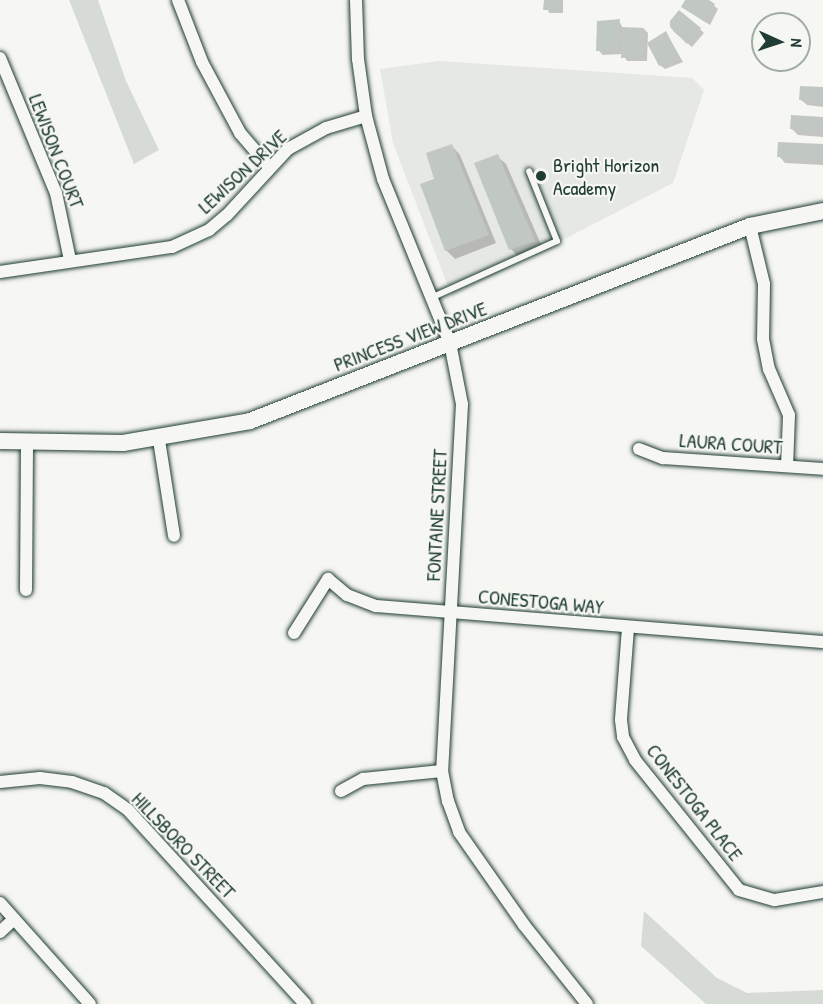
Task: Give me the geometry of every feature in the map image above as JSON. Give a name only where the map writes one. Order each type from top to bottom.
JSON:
[{"type":"main road","name":"PRINCESS VIEW DRIVE","points":[[0,441],[123,443],[159,440],[250,421],[750,226],[823,211]]},
{"type":"street","points":[[178,0],[202,62],[240,133],[269,167]]},
{"type":"street","name":"FONTAINE STREET","points":[[356,0],[366,116],[383,178],[450,343],[462,404],[442,771],[459,832],[524,925],[587,1004]]},
{"type":"street","name":"LEWISON COURT","points":[[0,58],[56,193],[70,260]]},
{"type":"street","name":"LEWISON DRIVE","points":[[0,272],[70,260],[172,247],[209,230],[227,215],[288,149],[326,128],[366,116]]},
{"type":"street","points":[[750,226],[764,285],[763,339],[767,359],[789,415],[787,466]]},
{"type":"street","points":[[159,440],[174,536]]},
{"type":"street","points":[[26,590],[27,441]]},
{"type":"street","name":"LAURA COURT","points":[[639,449],[663,458],[823,469]]},
{"type":"street","name":"CONESTOGA WAY","points":[[294,633],[328,579],[347,595],[376,606],[823,642]]},
{"type":"street","name":"CONESTOGA PLACE","points":[[628,628],[621,720],[623,737],[635,760],[739,890],[775,900],[823,892]]},
{"type":"street","points":[[341,791],[363,779],[442,771]]},
{"type":"street","name":"HILLSBORO STREET","points":[[0,782],[40,778],[72,782],[104,793],[128,810],[305,1004]]},
{"type":"street","points":[[0,903],[90,1004]]},
{"type":"street","points":[[0,932],[14,919]]},
{"type":"lane","points":[[433,297],[557,241],[529,171]]},
{"type":"shaded area","points":[[69,0],[98,0],[126,81],[159,150],[134,164]]},
{"type":"shaded area","name":"Bright Horizon Academy","points":[[440,61],[692,78],[704,90],[673,183],[452,297],[393,143],[380,69]]},
{"type":"shaded area","points":[[644,911],[717,978],[747,993],[823,990],[823,1004],[706,1004],[641,946]]},
{"type":"building","points":[[544,0],[560,0],[559,10],[543,10]]},
{"type":"building","points":[[685,0],[709,0],[715,4],[705,22],[681,7]]},
{"type":"building","points":[[679,10],[701,28],[687,44],[670,27],[670,21]]},
{"type":"building","points":[[620,19],[617,51],[596,51],[597,21]]},
{"type":"building","points":[[623,27],[644,28],[643,57],[621,58]]},
{"type":"building","points":[[666,31],[680,58],[659,66],[647,43]]},
{"type":"building","points":[[800,86],[823,87],[823,102],[799,100]]},
{"type":"building","points":[[791,115],[823,117],[823,132],[790,129]]},
{"type":"building","points":[[778,142],[823,144],[823,160],[777,157]]},
{"type":"building","points":[[452,144],[489,235],[445,251],[420,184],[434,179],[426,153]]},
{"type":"building","points":[[498,154],[535,241],[509,250],[474,163]]},
{"type":"place","name":"Bright Horizon Academy","points":[[541,176]]}]
